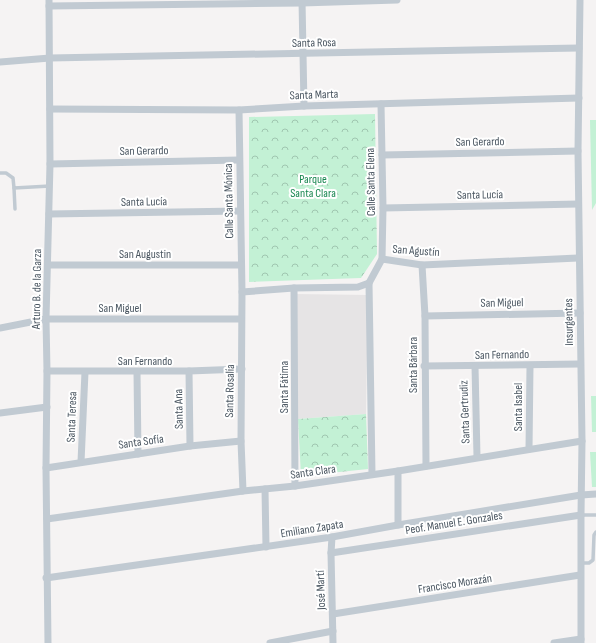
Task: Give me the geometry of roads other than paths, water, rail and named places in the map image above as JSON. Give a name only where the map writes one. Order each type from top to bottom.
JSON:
[{"type":"street","points":[[49,3],[397,0]]},
{"type":"street","name":"Insurgentes","points":[[580,0],[578,258],[582,441],[580,515],[581,641]]},
{"type":"street","points":[[302,2],[304,106]]},
{"type":"street","name":"Arturo B. de la Garza","points":[[48,643],[46,578],[46,319],[50,186],[49,3]]},
{"type":"street","name":"Santa Rosa","points":[[0,62],[50,58],[579,48]]},
{"type":"street","name":"Santa Marta","points":[[50,109],[239,110],[304,106],[579,98]]},
{"type":"street","name":"Calle Santa Elena","points":[[381,104],[383,208],[382,259]]},
{"type":"street","name":"Calle Santa Mónica","points":[[239,110],[242,292]]},
{"type":"street","name":"San Gerardo","points":[[382,155],[578,151]]},
{"type":"street","name":"San Gerardo","points":[[50,164],[239,160]]},
{"type":"street","name":"Santa Lucía","points":[[383,208],[578,204]]},
{"type":"street","name":"Santa Lucía","points":[[49,214],[240,211]]},
{"type":"street","name":"San Agustín","points":[[369,283],[382,259],[422,265],[578,258]]},
{"type":"street","name":"San Augustin","points":[[48,265],[241,265]]},
{"type":"street","name":"Santa Bárbara","points":[[422,265],[425,316],[424,366],[426,466]]},
{"type":"street","points":[[242,292],[294,288],[358,287],[369,283],[372,474]]},
{"type":"street","name":"Santa Fátima","points":[[294,288],[295,486]]},
{"type":"street","name":"Santa Rosalía","points":[[242,292],[241,441],[243,491]]},
{"type":"street","name":"San Miguel","points":[[425,316],[580,313]]},
{"type":"street","name":"San Miguel","points":[[0,328],[46,319],[241,319]]},
{"type":"street","name":"San Fernando","points":[[424,366],[530,366],[580,364]]},
{"type":"street","name":"Santa Gertrudiz","points":[[475,366],[477,457]]},
{"type":"street","name":"Santa Isabel","points":[[529,449],[530,366]]},
{"type":"street","name":"San Fernando","points":[[47,371],[137,372],[242,369]]},
{"type":"street","name":"Santa Ana","points":[[189,371],[190,446]]},
{"type":"street","name":"Santa Teresa","points":[[82,462],[85,372]]},
{"type":"street","points":[[137,372],[138,454]]},
{"type":"street","points":[[0,413],[47,406]]},
{"type":"street","name":"Santa Sofía","points":[[46,468],[190,446],[241,441]]},
{"type":"street","name":"Santa Clara","points":[[47,519],[398,471],[582,441]]},
{"type":"street","points":[[398,471],[398,524]]},
{"type":"street","points":[[265,489],[266,547]]},
{"type":"street","name":"Emiliano Zapata","points":[[46,578],[332,537],[398,524],[581,495],[596,494]]},
{"type":"street","name":"Peof. Manuel E. Gonzales","points":[[331,553],[580,515]]},
{"type":"street","name":"José Martí","points":[[332,537],[333,643]]},
{"type":"street","name":"Francisco Morazán","points":[[333,614],[580,575]]},
{"type":"street","points":[[270,643],[333,631]]},
{"type":"street","points":[[554,643],[581,641]]},
{"type":"lane","points":[[0,173],[6,173],[13,178],[15,209]]},
{"type":"lane","points":[[14,188],[50,186]]},
{"type":"lane","points":[[580,515],[596,515]]},
{"type":"lane","points":[[580,563],[590,563],[593,560],[594,535],[596,532]]},
{"type":"park label","name":"Parque Santa Clara","points":[[313,186]]}]
